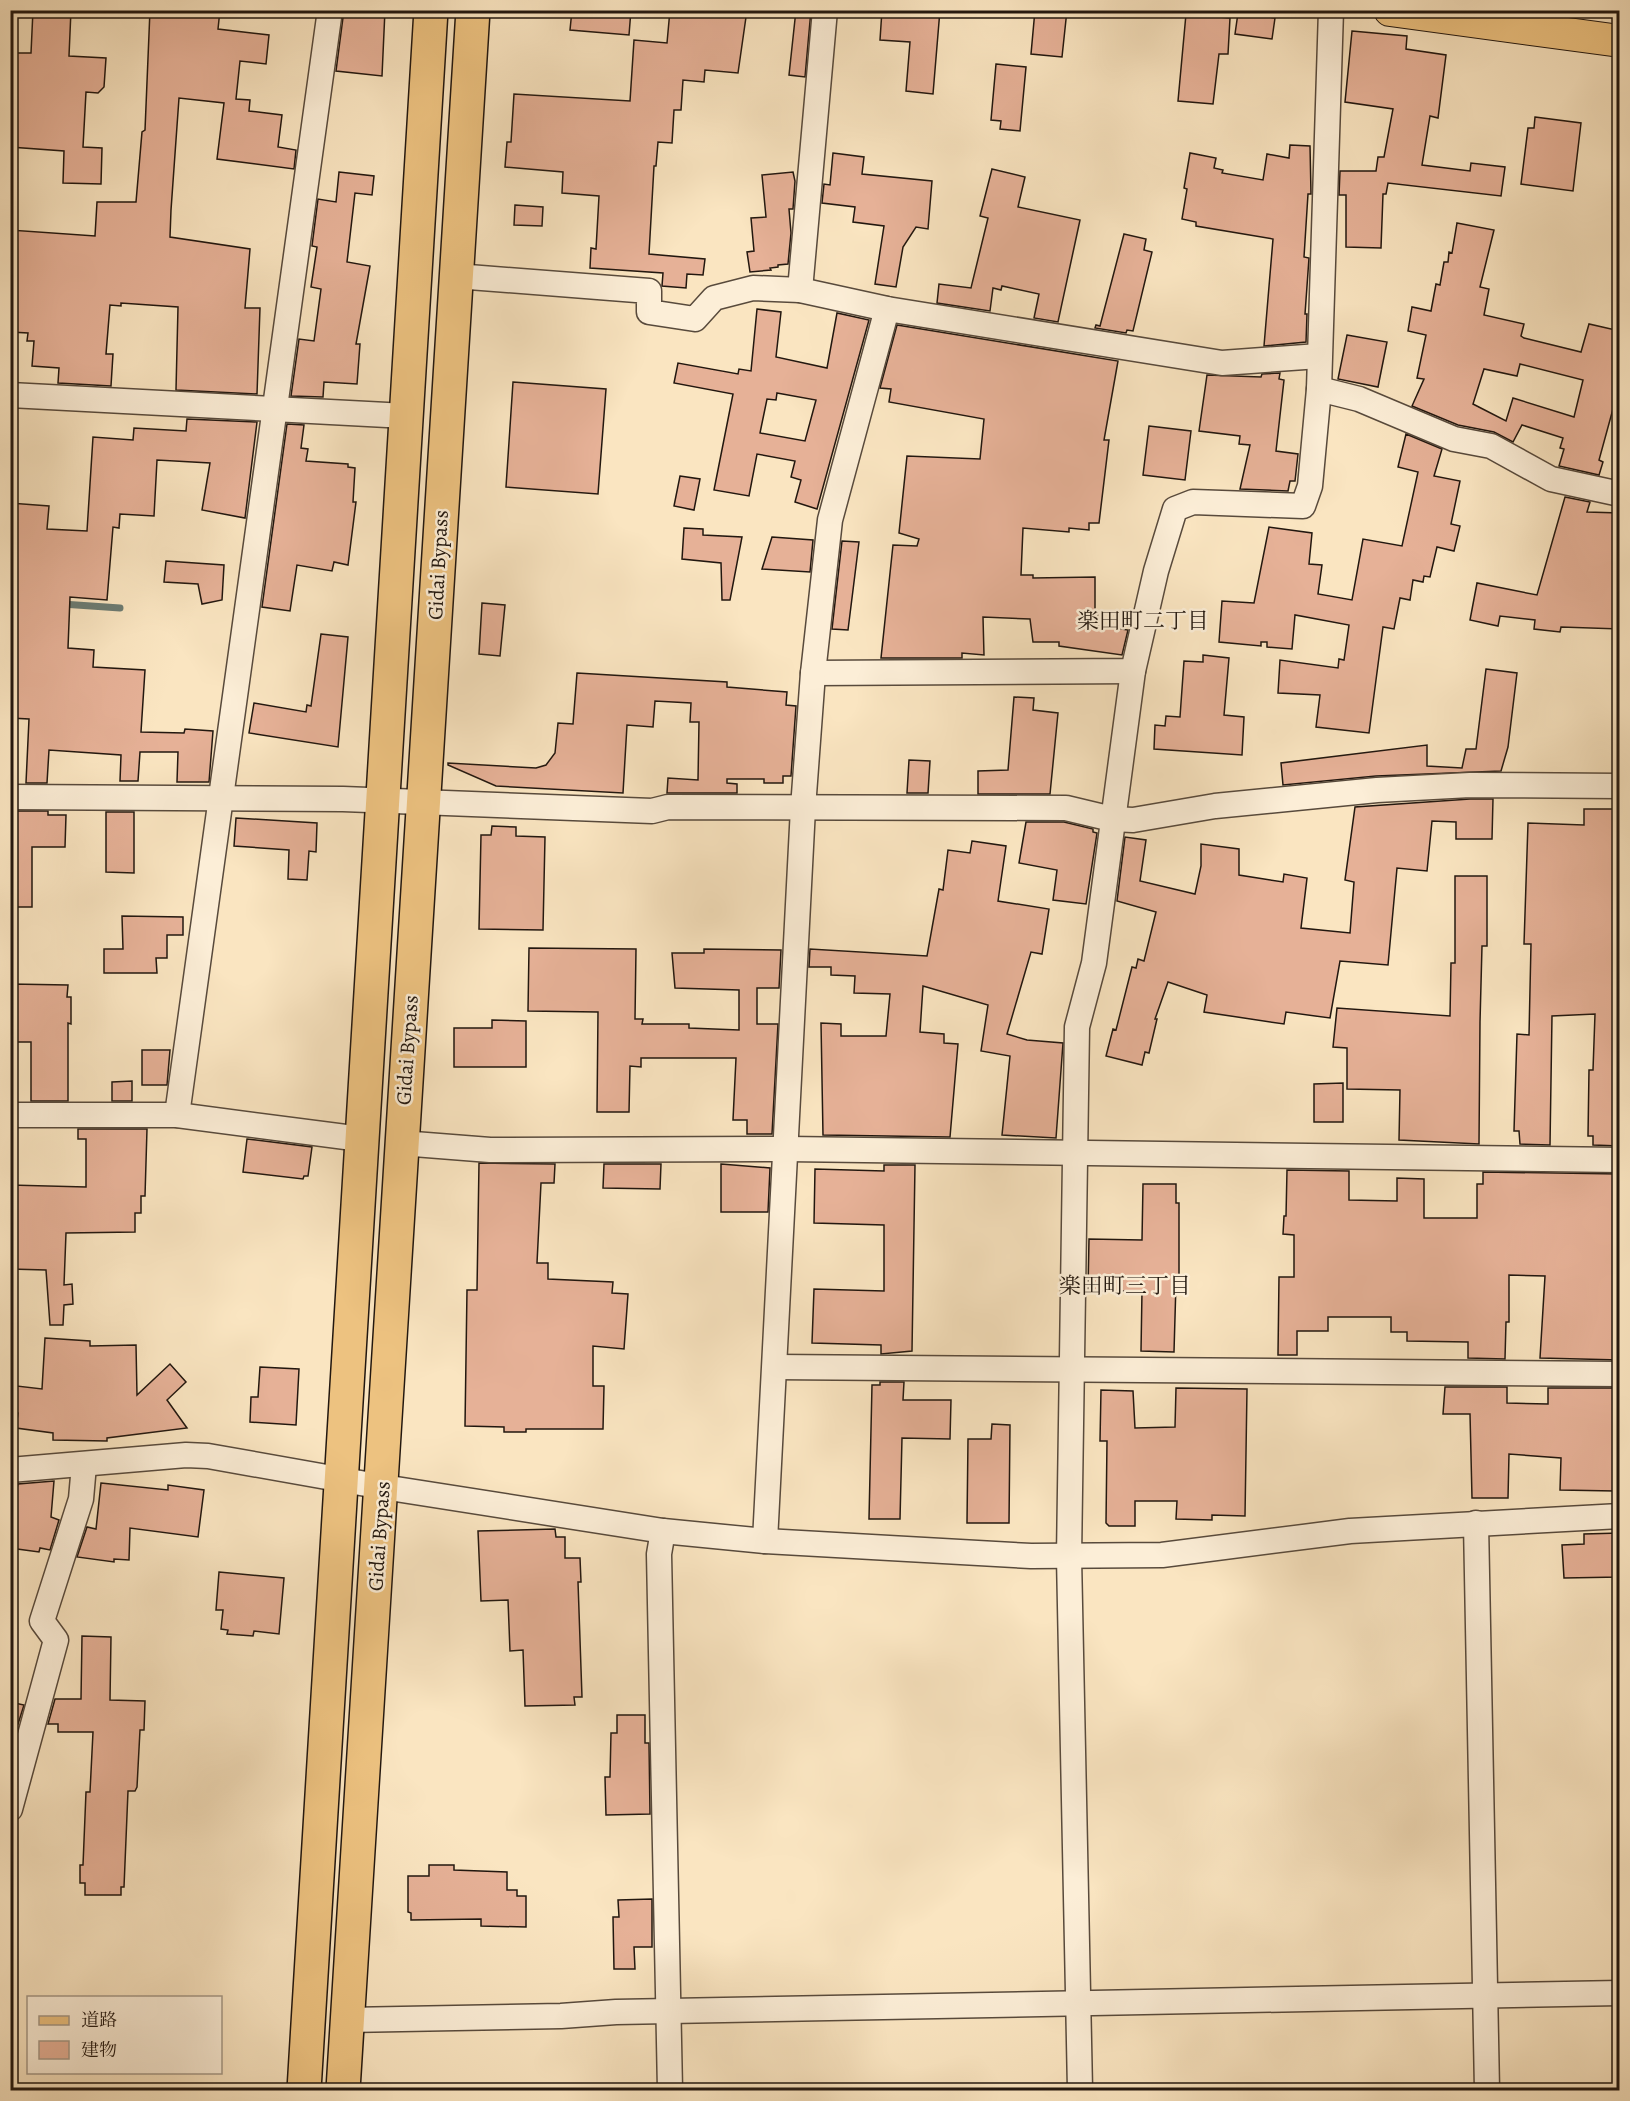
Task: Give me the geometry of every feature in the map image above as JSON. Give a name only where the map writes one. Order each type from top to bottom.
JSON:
[{"type":"highway","name":"Gidai Bypass","points":[[304,2091],[431,10]]},
{"type":"highway","name":"Gidai Bypass","points":[[343,2091],[383,1487],[401,1143],[473,10]]},
{"type":"main road","points":[[1390,10],[1620,41]]},
{"type":"street","points":[[177,1115],[330,10]]},
{"type":"street","points":[[800,290],[825,10]]},
{"type":"street","points":[[1080,2091],[1069,1557],[1077,1027],[1094,963],[1133,671],[1156,571],[1175,508],[1193,501],[1303,506],[1310,486],[1319,389],[1330,10]]},
{"type":"street","points":[[456,276],[649,291],[649,312],[695,319],[714,298],[753,288],[800,290],[887,309],[1222,363],[1319,356]]},
{"type":"street","points":[[765,1541],[803,808],[813,673],[830,520],[887,309]]},
{"type":"street","points":[[1319,389],[1359,399],[1454,439],[1491,446],[1551,479],[1620,494]]},
{"type":"street","points":[[10,395],[406,416]]},
{"type":"street","points":[[813,673],[1133,671]]},
{"type":"street","points":[[10,796],[382,801],[652,811],[668,807],[1066,808],[1112,819],[1133,820],[1215,806],[1377,790],[1470,785],[1620,786]]},
{"type":"street","points":[[10,1115],[177,1115],[361,1139]]},
{"type":"street","points":[[401,1143],[490,1150],[787,1149],[1620,1160]]},
{"type":"street","points":[[775,1367],[1620,1374]]},
{"type":"street","points":[[10,1470],[186,1455],[208,1456],[383,1487],[663,1531],[765,1541],[1069,1557],[1162,1555],[1350,1531],[1620,1516]]},
{"type":"street","points":[[10,1809],[56,1641],[42,1621],[81,1499],[84,1465]]},
{"type":"street","points":[[1476,1523],[1487,2091]]},
{"type":"street","points":[[663,1531],[659,1554],[670,2091]]},
{"type":"street","points":[[347,2020],[1620,1993]]},
{"type":"building","points":[[33,10],[71,10],[69,56],[106,58],[104,87],[98,93],[86,92],[83,147],[102,148],[101,184],[63,183],[64,151],[10,147],[15,53],[31,53]]},
{"type":"building","points":[[150,10],[220,10],[218,29],[269,35],[266,64],[240,61],[236,99],[250,100],[249,111],[282,115],[278,147],[296,150],[294,169],[217,159],[224,103],[179,98],[170,237],[250,249],[245,308],[260,308],[257,394],[176,390],[178,307],[121,303],[121,306],[110,305],[106,354],[113,354],[111,386],[58,383],[59,368],[32,366],[34,341],[27,341],[28,333],[10,332],[10,230],[95,236],[97,202],[136,202],[142,132],[145,130]]},
{"type":"building","points":[[344,10],[385,10],[382,76],[336,71]]},
{"type":"building","points":[[572,10],[631,10],[629,35],[570,30]]},
{"type":"building","points":[[670,10],[747,10],[738,73],[705,70],[704,82],[683,80],[681,110],[674,110],[672,143],[658,142],[656,166],[654,166],[649,254],[705,259],[703,275],[687,274],[686,288],[662,286],[663,273],[590,268],[591,248],[596,249],[599,196],[562,193],[563,172],[505,167],[507,142],[511,142],[514,94],[630,101],[634,40],[667,43]]},
{"type":"building","points":[[796,10],[811,10],[805,77],[789,75]]},
{"type":"building","points":[[882,10],[940,10],[933,94],[906,91],[910,42],[880,40]]},
{"type":"building","points":[[1035,10],[1067,10],[1062,57],[1031,54]]},
{"type":"building","points":[[1238,13],[1275,18],[1272,39],[1235,34]]},
{"type":"building","points":[[1186,14],[1230,18],[1228,54],[1219,54],[1213,104],[1178,101]]},
{"type":"building","points":[[1352,31],[1407,36],[1406,49],[1446,55],[1438,118],[1430,116],[1422,165],[1470,171],[1471,163],[1505,167],[1501,196],[1388,183],[1386,194],[1383,194],[1381,248],[1346,247],[1346,195],[1339,195],[1340,171],[1376,171],[1378,157],[1384,157],[1393,109],[1345,102]]},
{"type":"building","points":[[996,64],[1026,67],[1020,131],[1000,129],[1001,121],[991,120]]},
{"type":"building","points":[[1535,117],[1581,123],[1573,191],[1521,184],[1528,128],[1534,128]]},
{"type":"building","points":[[1290,145],[1310,146],[1311,194],[1308,194],[1304,257],[1309,258],[1305,314],[1307,314],[1306,342],[1264,346],[1273,239],[1196,226],[1196,222],[1182,219],[1187,189],[1184,188],[1190,153],[1216,158],[1214,168],[1223,170],[1222,173],[1263,180],[1267,154],[1289,158]]},
{"type":"building","points":[[833,153],[864,157],[862,174],[932,181],[928,229],[916,227],[903,247],[896,287],[875,284],[884,226],[853,222],[855,207],[822,203],[824,184],[830,185]]},
{"type":"building","points":[[992,169],[1025,177],[1018,207],[1080,220],[1058,322],[1034,318],[1039,294],[1002,286],[1001,290],[993,288],[990,311],[937,303],[939,284],[971,288],[988,218],[980,216]]},
{"type":"building","points":[[339,172],[374,176],[372,195],[355,193],[347,262],[370,266],[356,344],[360,344],[357,384],[324,382],[323,397],[291,396],[299,339],[314,341],[321,289],[311,287],[317,247],[312,246],[318,199],[336,202]]},
{"type":"building","points":[[793,172],[795,181],[793,209],[789,209],[791,233],[788,264],[778,265],[778,267],[770,268],[771,270],[750,272],[747,252],[754,251],[751,218],[766,217],[762,175]]},
{"type":"building","points":[[515,205],[543,207],[542,226],[514,225]]},
{"type":"building","points":[[1457,223],[1494,230],[1480,287],[1489,289],[1484,315],[1524,324],[1521,336],[1524,338],[1581,352],[1589,324],[1620,331],[1616,357],[1620,358],[1620,366],[1615,386],[1619,387],[1599,460],[1603,462],[1599,475],[1559,466],[1564,449],[1560,448],[1563,438],[1522,425],[1513,442],[1494,432],[1458,425],[1412,406],[1424,379],[1417,378],[1426,335],[1408,331],[1412,307],[1431,311],[1436,284],[1440,285],[1444,262],[1448,262],[1449,252],[1452,253]],"holes":[[[1520,364],[1583,380],[1574,417],[1513,398],[1506,421],[1473,404],[1484,369],[1517,376]]]},
{"type":"building","points":[[1124,234],[1146,239],[1144,250],[1152,252],[1133,331],[1127,330],[1126,333],[1095,328],[1096,325],[1100,326]]},
{"type":"building","points":[[757,309],[781,312],[776,357],[827,368],[837,313],[869,320],[817,509],[795,502],[801,480],[791,477],[795,461],[757,454],[749,496],[714,490],[733,394],[674,383],[678,363],[738,374],[739,369],[751,371]],"holes":[[[777,393],[816,400],[805,441],[760,433],[767,399],[776,400]]]},
{"type":"building","points":[[897,325],[1118,361],[1104,440],[1109,440],[1099,523],[1089,523],[1089,530],[1069,528],[1069,532],[1023,528],[1021,575],[1033,575],[1033,578],[1095,577],[1095,611],[1098,612],[1096,625],[1128,630],[1122,655],[1059,646],[1059,642],[1033,642],[1030,619],[983,617],[984,655],[962,653],[962,658],[881,658],[893,545],[917,546],[919,539],[899,533],[907,456],[980,459],[984,419],[889,402],[891,389],[880,388]]},
{"type":"building","points":[[1347,335],[1387,342],[1378,387],[1338,379]]},
{"type":"building","points":[[1280,373],[1279,379],[1284,380],[1276,451],[1298,454],[1295,481],[1290,481],[1288,491],[1240,489],[1250,445],[1239,444],[1240,436],[1199,431],[1207,375],[1261,377],[1262,374]]},
{"type":"building","points":[[513,382],[606,389],[598,494],[506,487]]},
{"type":"building","points":[[187,419],[257,422],[245,518],[202,510],[210,463],[157,460],[154,516],[120,514],[119,528],[113,527],[107,600],[70,597],[68,648],[94,650],[93,667],[145,670],[141,732],[184,733],[185,729],[213,731],[209,782],[177,782],[178,752],[140,752],[138,781],[120,781],[121,755],[49,750],[47,783],[26,783],[29,719],[10,718],[10,503],[49,506],[47,529],[87,531],[93,437],[133,440],[134,428],[186,431]]},
{"type":"building","points":[[287,424],[304,425],[301,448],[308,449],[306,461],[348,464],[348,467],[355,468],[353,502],[356,502],[348,565],[334,562],[332,571],[297,565],[290,611],[262,607]]},
{"type":"building","points":[[1149,426],[1191,431],[1185,480],[1143,475]]},
{"type":"building","points":[[1406,434],[1442,449],[1434,476],[1460,481],[1451,524],[1460,526],[1454,551],[1437,547],[1430,577],[1424,576],[1423,582],[1413,580],[1410,600],[1400,598],[1394,629],[1383,627],[1369,733],[1316,727],[1320,695],[1278,693],[1280,660],[1338,668],[1339,659],[1344,660],[1349,625],[1295,615],[1292,649],[1267,647],[1267,642],[1261,642],[1261,646],[1219,642],[1222,601],[1254,603],[1269,527],[1312,533],[1309,564],[1322,565],[1318,594],[1352,600],[1363,539],[1402,546],[1418,472],[1398,467]]},
{"type":"building","points":[[680,476],[700,479],[694,510],[674,506]]},
{"type":"building","points":[[1565,497],[1590,502],[1587,512],[1620,513],[1620,629],[1561,627],[1560,632],[1534,629],[1535,620],[1500,616],[1498,626],[1470,620],[1477,583],[1537,595]]},
{"type":"building","points":[[684,528],[703,529],[703,535],[742,537],[730,600],[722,600],[721,563],[682,559]]},
{"type":"building","points":[[772,537],[813,540],[810,572],[762,569]]},
{"type":"building","points":[[842,541],[859,542],[848,630],[832,629]]},
{"type":"building","points":[[166,561],[224,565],[222,600],[202,604],[198,584],[164,582]]},
{"type":"building","points":[[482,603],[505,605],[500,656],[479,654]]},
{"type":"building","points":[[321,634],[348,637],[338,747],[249,733],[254,703],[306,712],[307,705],[311,706]]},
{"type":"building","points":[[1203,655],[1229,658],[1224,715],[1244,717],[1242,755],[1154,749],[1155,725],[1165,726],[1166,716],[1180,717],[1184,661],[1203,662]]},
{"type":"building","points":[[1486,669],[1517,673],[1508,747],[1501,771],[1376,776],[1283,785],[1281,763],[1427,745],[1427,766],[1462,768],[1466,749],[1476,749]]},
{"type":"building","points":[[577,673],[727,682],[727,687],[787,692],[786,705],[796,706],[791,776],[783,776],[783,783],[764,783],[764,779],[727,779],[727,783],[737,784],[737,793],[667,793],[668,778],[698,780],[699,722],[690,722],[691,703],[655,701],[653,727],[627,725],[623,793],[496,786],[448,765],[448,763],[536,768],[546,765],[555,753],[558,723],[573,724]]},
{"type":"building","points":[[1014,697],[1034,698],[1033,710],[1058,713],[1050,794],[978,794],[978,771],[1008,770]]},
{"type":"building","points":[[909,760],[930,761],[928,793],[907,793]]},
{"type":"building","points":[[1493,799],[1492,839],[1456,839],[1456,822],[1432,821],[1427,871],[1397,868],[1388,965],[1340,961],[1330,1018],[1286,1012],[1284,1024],[1204,1012],[1207,995],[1168,982],[1155,1019],[1157,1019],[1149,1053],[1145,1052],[1142,1065],[1106,1056],[1113,1029],[1116,1030],[1132,967],[1136,968],[1138,959],[1144,961],[1156,912],[1117,901],[1125,837],[1146,840],[1140,881],[1195,894],[1201,866],[1201,844],[1239,849],[1239,875],[1283,882],[1284,874],[1307,878],[1301,928],[1350,933],[1354,882],[1345,880],[1355,807]]},
{"type":"building","points":[[1584,809],[1620,809],[1620,1146],[1593,1145],[1593,1136],[1588,1136],[1589,1070],[1593,1070],[1595,1014],[1552,1016],[1550,1145],[1520,1144],[1519,1131],[1514,1131],[1517,1034],[1529,1035],[1531,944],[1524,944],[1528,823],[1584,825]]},
{"type":"building","points":[[14,811],[48,811],[48,815],[66,815],[65,847],[32,847],[32,907],[10,907],[10,856],[15,856]]},
{"type":"building","points":[[106,812],[134,812],[134,873],[106,872]]},
{"type":"building","points":[[236,818],[317,823],[316,852],[309,851],[307,880],[288,879],[289,850],[234,846]]},
{"type":"building","points":[[1026,822],[1064,822],[1093,829],[1093,832],[1097,833],[1086,904],[1053,900],[1057,870],[1019,863]]},
{"type":"building","points":[[492,826],[516,827],[516,836],[545,837],[543,930],[479,929],[481,835],[491,835]]},
{"type":"building","points":[[972,841],[1006,846],[998,901],[1049,909],[1042,954],[1031,952],[1007,1034],[1027,1040],[1063,1043],[1056,1138],[1002,1135],[1010,1056],[981,1051],[988,1005],[923,986],[920,1032],[944,1034],[944,1043],[958,1044],[950,1137],[823,1135],[821,1023],[841,1024],[841,1036],[886,1036],[890,994],[854,993],[855,976],[831,975],[831,967],[809,967],[810,949],[927,956],[939,889],[943,890],[948,850],[970,853]]},
{"type":"building","points":[[1455,876],[1487,876],[1487,946],[1482,946],[1479,1144],[1399,1140],[1400,1090],[1347,1089],[1347,1048],[1333,1047],[1337,1008],[1450,1016],[1451,963],[1455,963]]},
{"type":"building","points":[[122,916],[183,917],[183,935],[167,935],[167,958],[156,958],[157,973],[104,973],[104,949],[123,949]]},
{"type":"building","points":[[529,948],[636,949],[635,1019],[643,1019],[642,1024],[689,1024],[689,1028],[739,1030],[739,990],[675,988],[672,953],[704,953],[704,949],[781,950],[779,988],[757,988],[757,1024],[778,1024],[772,1134],[747,1134],[747,1120],[733,1120],[736,1058],[641,1058],[641,1067],[630,1066],[629,1112],[597,1112],[598,1012],[528,1011]]},
{"type":"building","points":[[10,984],[68,985],[67,997],[71,997],[71,1024],[68,1023],[68,1101],[31,1101],[31,1042],[10,1042]]},
{"type":"building","points":[[492,1020],[526,1021],[526,1067],[454,1067],[454,1028],[492,1028]]},
{"type":"building","points":[[142,1050],[170,1050],[167,1085],[142,1085]]},
{"type":"building","points":[[132,1081],[132,1101],[112,1101],[112,1082]]},
{"type":"building","points":[[1343,1083],[1343,1122],[1314,1122],[1314,1084]]},
{"type":"building","points":[[78,1129],[147,1129],[145,1196],[141,1196],[141,1213],[135,1213],[135,1232],[66,1233],[64,1285],[72,1284],[73,1304],[64,1305],[63,1325],[50,1325],[46,1270],[10,1269],[10,1185],[86,1187],[86,1139],[78,1139]]},
{"type":"building","points":[[247,1139],[312,1147],[308,1176],[304,1176],[303,1179],[243,1172]]},
{"type":"building","points":[[479,1163],[555,1164],[554,1183],[541,1183],[537,1263],[548,1263],[548,1279],[613,1282],[612,1293],[628,1294],[624,1349],[593,1346],[593,1386],[604,1386],[603,1429],[526,1429],[526,1432],[504,1432],[504,1427],[465,1426],[467,1290],[477,1290]]},
{"type":"building","points":[[604,1164],[661,1164],[660,1189],[603,1188]]},
{"type":"building","points":[[721,1164],[770,1168],[768,1212],[721,1212]]},
{"type":"building","points":[[884,1165],[915,1165],[912,1351],[881,1354],[881,1345],[812,1343],[814,1289],[884,1291],[884,1225],[814,1223],[815,1169],[884,1171]]},
{"type":"building","points":[[1287,1170],[1349,1171],[1349,1200],[1397,1201],[1397,1178],[1424,1179],[1424,1218],[1477,1218],[1477,1184],[1483,1184],[1483,1172],[1620,1174],[1620,1360],[1540,1358],[1545,1276],[1509,1275],[1509,1322],[1506,1322],[1505,1359],[1468,1358],[1468,1342],[1407,1341],[1407,1332],[1391,1332],[1391,1317],[1328,1317],[1328,1331],[1297,1331],[1297,1355],[1278,1355],[1279,1277],[1294,1277],[1294,1235],[1283,1234],[1284,1216],[1286,1216]]},
{"type":"building","points":[[1143,1184],[1176,1184],[1176,1203],[1179,1203],[1179,1283],[1176,1283],[1174,1352],[1141,1351],[1142,1291],[1088,1291],[1089,1239],[1142,1240]]},
{"type":"building","points":[[45,1338],[90,1341],[90,1346],[136,1345],[137,1395],[170,1364],[186,1382],[167,1400],[187,1428],[107,1438],[107,1441],[53,1440],[53,1433],[16,1428],[18,1413],[14,1412],[17,1386],[42,1389]]},
{"type":"building","points":[[260,1367],[299,1369],[296,1425],[250,1422],[251,1397],[258,1397]]},
{"type":"building","points":[[880,1382],[904,1382],[903,1400],[951,1400],[950,1439],[902,1438],[900,1519],[869,1519],[872,1385],[880,1385]]},
{"type":"building","points":[[1445,1387],[1507,1387],[1507,1403],[1548,1404],[1548,1388],[1620,1388],[1620,1487],[1615,1487],[1615,1491],[1560,1490],[1561,1458],[1509,1454],[1508,1498],[1472,1498],[1470,1414],[1443,1414]]},
{"type":"building","points":[[1176,1388],[1247,1389],[1245,1516],[1212,1515],[1212,1520],[1176,1519],[1177,1501],[1135,1501],[1135,1526],[1109,1526],[1106,1523],[1107,1441],[1100,1441],[1101,1390],[1133,1391],[1135,1428],[1175,1427]]},
{"type":"building","points":[[992,1424],[1010,1425],[1009,1523],[967,1523],[968,1439],[991,1439]]},
{"type":"building","points":[[54,1481],[51,1517],[59,1520],[50,1550],[40,1548],[39,1552],[10,1548],[10,1514],[18,1484]]},
{"type":"building","points":[[101,1483],[168,1490],[168,1485],[204,1490],[198,1537],[130,1528],[129,1560],[114,1559],[114,1562],[77,1557],[87,1527],[96,1529]]},
{"type":"building","points":[[555,1529],[556,1537],[565,1537],[565,1558],[580,1558],[581,1582],[578,1582],[582,1697],[574,1697],[575,1705],[525,1706],[523,1650],[510,1651],[508,1600],[481,1601],[478,1531]]},
{"type":"building","points":[[1620,1533],[1620,1577],[1564,1578],[1562,1545],[1584,1544],[1584,1534]]},
{"type":"building","points":[[219,1572],[284,1578],[279,1634],[254,1631],[253,1636],[227,1634],[228,1630],[221,1629],[223,1610],[216,1610]]},
{"type":"building","points":[[82,1636],[111,1637],[110,1700],[145,1701],[144,1730],[140,1730],[137,1787],[135,1791],[128,1791],[124,1887],[121,1887],[121,1895],[85,1895],[85,1883],[80,1883],[80,1865],[83,1865],[86,1792],[90,1792],[93,1732],[58,1732],[58,1724],[48,1724],[55,1699],[81,1699]]},
{"type":"building","points":[[10,1702],[24,1705],[18,1724],[10,1724]]},
{"type":"building","points":[[617,1715],[645,1715],[645,1743],[649,1743],[650,1814],[606,1815],[605,1777],[610,1777],[611,1733],[617,1733]]},
{"type":"building","points":[[429,1865],[454,1865],[454,1870],[507,1872],[507,1890],[517,1890],[517,1896],[526,1896],[526,1927],[481,1926],[481,1919],[411,1920],[411,1913],[408,1912],[408,1876],[429,1876]]},
{"type":"building","points":[[652,1899],[652,1947],[634,1947],[635,1969],[614,1969],[613,1917],[619,1917],[618,1900]]},
{"type":"waterway","points":[[62,604],[120,608]]},
{"type":"district","name":"楽田町二丁目","points":[[1143,621]]},
{"type":"district","name":"楽田町三丁目","points":[[1125,1286]]}]
